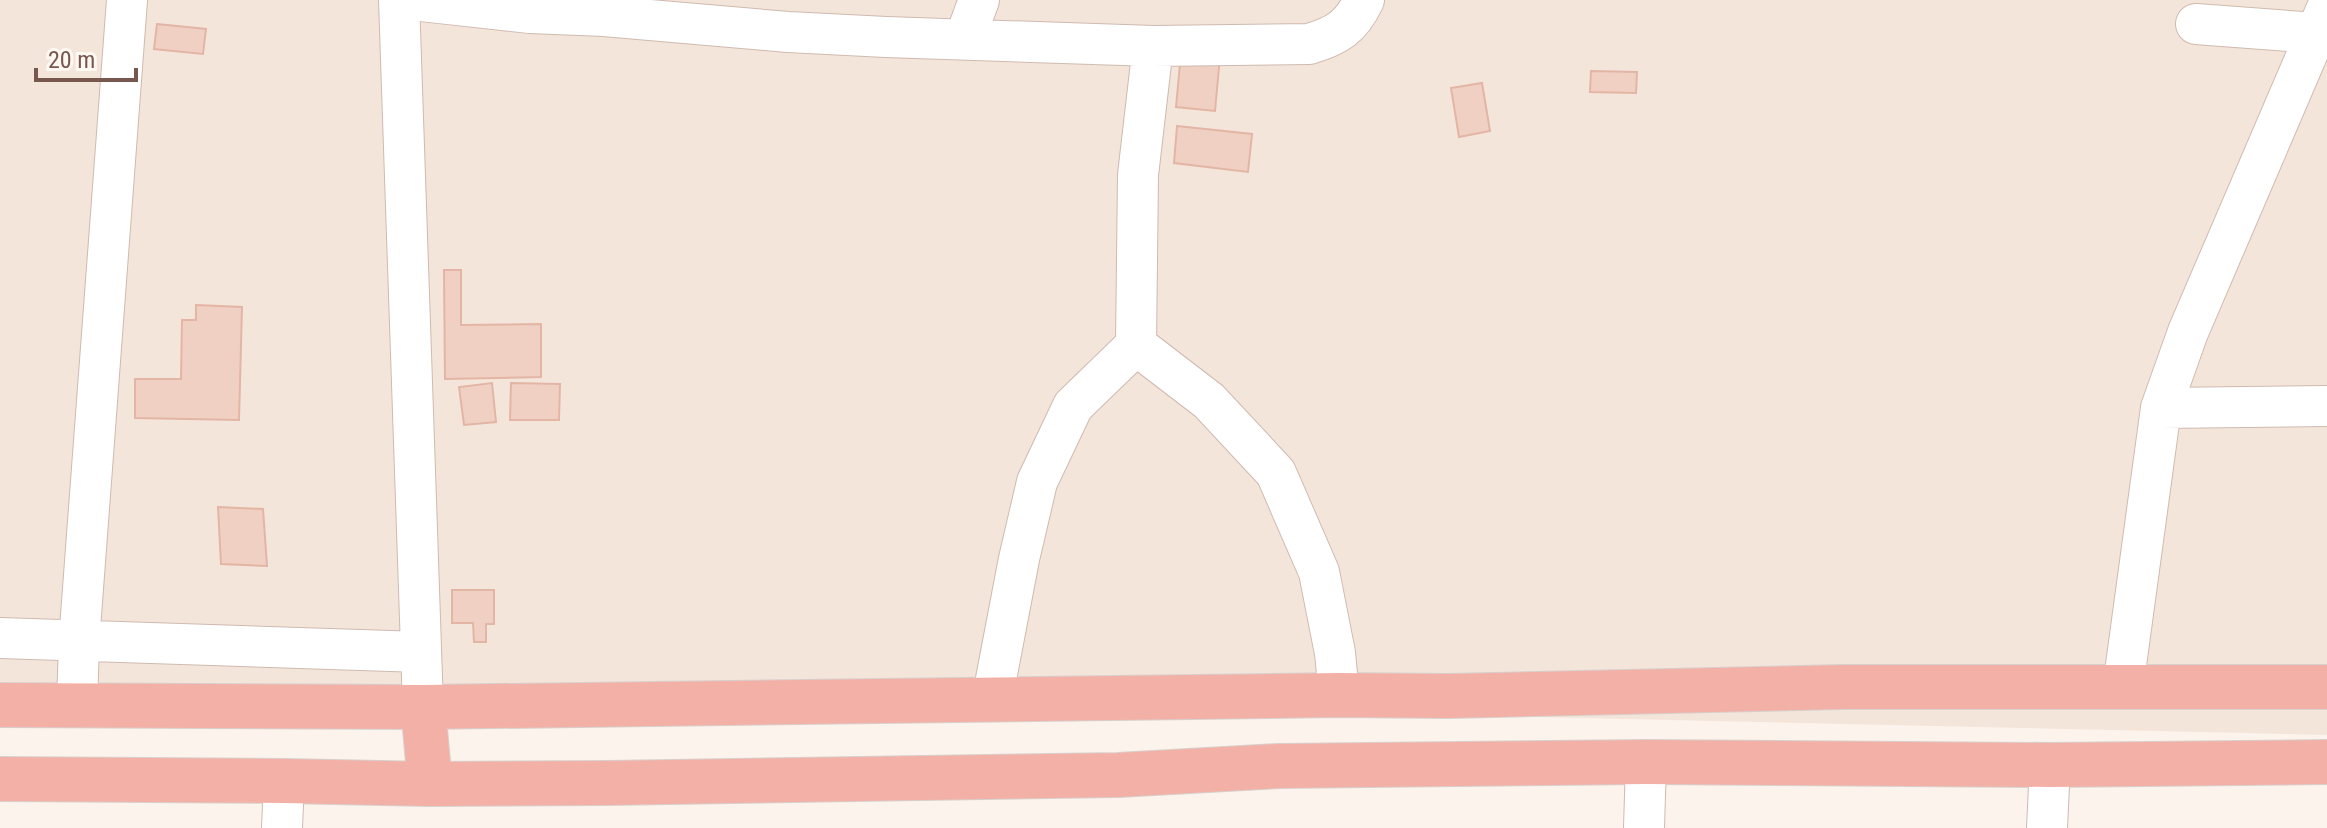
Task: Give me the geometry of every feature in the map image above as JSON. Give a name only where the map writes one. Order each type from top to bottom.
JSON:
[{"type":"highway","points":[[0,705],[423,707],[1448,696],[1842,687],[2327,687]]},
{"type":"highway","points":[[423,707],[430,784]]},
{"type":"highway","points":[[0,779],[430,784],[1118,775],[1279,766],[1646,762],[2050,765],[2327,762]]},
{"type":"street","points":[[77,705],[79,642],[127,0]]},
{"type":"street","points":[[399,0],[423,707]]},
{"type":"street","points":[[412,0],[533,7],[788,32],[1153,46],[1309,44],[1329,38],[1346,28],[1364,0]]},
{"type":"street","points":[[965,38],[979,0]]},
{"type":"street","points":[[2123,687],[2161,408],[2188,332],[2321,21],[2196,24]]},
{"type":"street","points":[[992,700],[1037,482],[1073,406],[1136,345],[1138,175],[1153,46]]},
{"type":"street","points":[[1136,345],[1209,401],[1276,473],[1319,572],[1335,653],[1339,695]]},
{"type":"street","points":[[2161,408],[2327,406]]},
{"type":"street","points":[[0,638],[421,652]]},
{"type":"street","points":[[1644,828],[1646,762]]},
{"type":"street","points":[[2047,828],[2050,765]]},
{"type":"street","points":[[282,828],[284,781]]},
{"type":"shaded area","points":[[0,0],[2327,0],[2327,735],[0,682]]},
{"type":"building","points":[[157,24],[206,29],[203,54],[154,49]]},
{"type":"building","points":[[1181,53],[1220,56],[1215,111],[1176,107]]},
{"type":"building","points":[[1591,71],[1637,72],[1636,93],[1590,92]]},
{"type":"building","points":[[1482,83],[1490,131],[1459,137],[1451,88]]},
{"type":"building","points":[[1177,126],[1252,134],[1248,172],[1174,163]]},
{"type":"building","points":[[444,270],[461,270],[461,325],[541,324],[541,377],[445,379]]},
{"type":"building","points":[[196,305],[242,307],[239,420],[135,418],[135,379],[181,379],[182,320],[196,320]]},
{"type":"building","points":[[492,383],[496,422],[464,425],[459,387]]},
{"type":"building","points":[[511,383],[560,384],[559,420],[510,420]]},
{"type":"building","points":[[218,507],[263,509],[267,566],[221,564]]},
{"type":"building","points":[[452,590],[494,590],[494,624],[486,624],[486,642],[474,642],[473,623],[452,623]]}]
